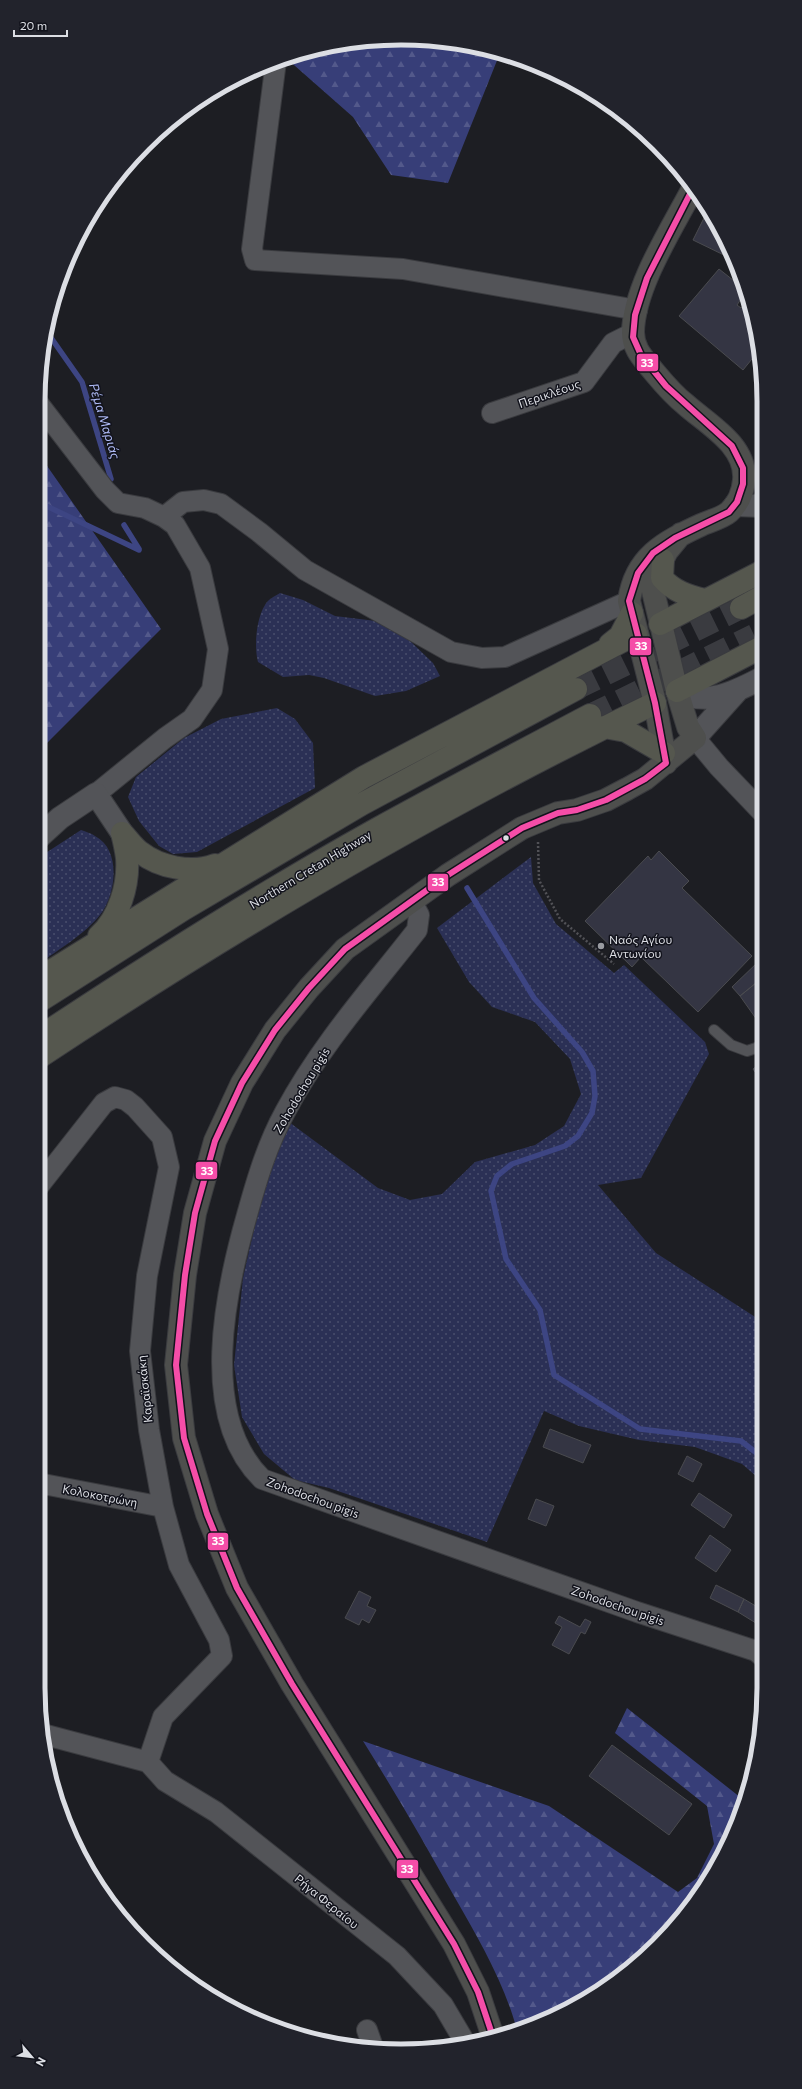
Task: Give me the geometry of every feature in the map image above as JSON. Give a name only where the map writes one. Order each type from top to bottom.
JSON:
[{"type":"highway","points":[[663,560],[662,578],[668,586],[687,596],[705,600]]},
{"type":"highway","points":[[660,624],[757,574]]},
{"type":"highway","points":[[741,608],[757,599]]},
{"type":"highway","points":[[580,663],[602,652],[620,636],[630,607]]},
{"type":"highway","points":[[45,975],[364,777],[636,634]]},
{"type":"highway","points":[[677,691],[757,639]]},
{"type":"highway","points":[[45,998],[184,909],[362,804],[576,689]]},
{"type":"highway","points":[[45,1053],[188,961],[308,888],[430,819],[597,721],[654,703]]},
{"type":"highway","points":[[597,721],[626,731],[665,758]]},
{"type":"highway","name":"Northern Cretan Highway","points":[[45,1033],[112,988],[289,880],[374,831],[597,721]]},
{"type":"highway","points":[[122,833],[140,852],[162,864],[182,868],[213,866],[236,855]]},
{"type":"highway","points":[[84,950],[103,932],[117,910],[126,885],[127,859],[122,833]]},
{"type":"main road","points":[[665,758],[654,703],[630,607],[633,579],[646,558],[681,534],[728,513],[742,493],[744,479],[742,464],[736,451],[727,440],[663,385],[638,353],[633,333],[637,310],[650,268],[690,194]]},
{"type":"main road","points":[[491,2032],[478,1992],[454,1944],[292,1684],[237,1588],[207,1514],[184,1438],[176,1365],[185,1275],[195,1213],[215,1142],[242,1083],[275,1030],[309,988],[345,949],[481,854],[522,828],[558,814],[577,810],[606,800],[644,780],[665,758],[695,738],[688,727],[677,691],[653,591],[656,573],[667,551],[681,534]]},
{"type":"main road","points":[[636,634],[660,624]]},
{"type":"main road","points":[[654,703],[677,691]]},
{"type":"street","points":[[275,68],[252,249],[255,260],[403,269],[637,310]]},
{"type":"street","name":"Περικλέους","points":[[492,413],[584,382],[613,343],[633,333]]},
{"type":"street","points":[[45,412],[109,495],[118,503],[145,508],[164,517],[175,526],[200,568],[218,649],[212,690],[192,719],[96,794],[60,818],[45,832]]},
{"type":"street","points":[[164,517],[183,502],[204,500],[221,504],[259,532],[305,570],[451,652],[482,658],[505,657],[630,607]]},
{"type":"street","points":[[735,505],[757,506]]},
{"type":"street","points":[[677,691],[688,697],[706,699],[738,690],[757,680]]},
{"type":"street","points":[[738,690],[695,738],[719,767],[757,807]]},
{"type":"street","points":[[96,794],[122,833]]},
{"type":"street","name":"Zohodochou pigis","points":[[412,902],[419,915],[417,930],[317,1058],[286,1110],[272,1137],[261,1166],[228,1294],[223,1328],[222,1362],[226,1396],[231,1428],[237,1443],[245,1459],[262,1479],[637,1612],[757,1653]]},
{"type":"street","name":"Καραϊσκάκη","points":[[45,1178],[104,1103],[115,1097],[126,1100],[135,1107],[162,1137],[169,1167],[146,1276],[140,1351],[148,1430],[163,1507],[179,1565],[219,1640],[222,1656],[163,1717],[148,1762]]},
{"type":"street","name":"Κολοκοτρώνη","points":[[45,1484],[163,1507]]},
{"type":"street","points":[[48,1736],[148,1762]]},
{"type":"street","name":"Ρήγα Φεραίου","points":[[148,1762],[165,1780],[216,1812],[397,1956],[443,2005],[463,2038]]},
{"type":"lane","points":[[714,1030],[731,1045],[747,1051],[757,1048]]},
{"type":"path","points":[[538,822],[539,880],[560,919],[614,964]]},
{"type":"shaded area","points":[[280,593],[303,600],[335,616],[376,621],[408,639],[433,663],[440,676],[406,691],[375,696],[324,678],[309,675],[283,677],[258,662],[256,649],[258,625],[262,611],[267,601]]},
{"type":"shaded area","points":[[277,708],[295,719],[313,743],[315,788],[197,852],[173,854],[159,846],[139,821],[128,797],[136,777],[184,738],[221,719]]},
{"type":"shaded area","points":[[81,830],[90,833],[104,843],[113,862],[114,873],[110,896],[100,915],[94,922],[71,941],[45,959],[45,853]]},
{"type":"shaded area","points":[[531,857],[533,883],[556,924],[614,973],[624,965],[705,1042],[709,1054],[641,1178],[598,1185],[656,1253],[757,1318],[757,1477],[742,1464],[695,1447],[639,1440],[579,1426],[544,1411],[487,1542],[329,1488],[295,1480],[264,1454],[242,1417],[234,1365],[243,1278],[263,1189],[289,1122],[378,1188],[410,1200],[442,1194],[475,1162],[535,1145],[564,1126],[581,1094],[570,1059],[535,1022],[492,1007],[469,982],[437,928]]},
{"type":"green space","points":[[401,45],[447,48],[498,59],[448,183],[391,175],[353,117],[291,63],[309,57],[355,48]]},
{"type":"green space","points":[[45,463],[161,629],[45,745]]},
{"type":"green space","points":[[627,1708],[740,1797],[738,1802],[720,1845],[697,1886],[669,1923],[653,1940],[636,1956],[599,1984],[558,2007],[516,2025],[498,1978],[481,1945],[410,1818],[363,1741],[549,1806],[678,1892],[697,1878],[714,1844],[707,1806],[615,1733]]},
{"type":"building","points":[[705,216],[726,256],[693,240]]},
{"type":"building","points":[[719,269],[736,283],[742,298],[737,305],[741,308],[744,305],[754,356],[743,370],[679,316]]},
{"type":"building","points":[[659,851],[689,881],[682,888],[752,956],[698,1012],[641,957],[632,967],[585,921],[648,856],[651,860]]},
{"type":"building","points":[[757,963],[757,982],[740,996],[732,987]]},
{"type":"building","points":[[757,982],[757,1020],[740,996]]},
{"type":"building","points":[[757,1066],[757,1075],[753,1069]]},
{"type":"building","points":[[550,1429],[591,1445],[583,1463],[543,1447]]},
{"type":"building","points":[[687,1456],[702,1464],[693,1482],[678,1474]]},
{"type":"building","points":[[699,1493],[732,1515],[724,1528],[691,1505]]},
{"type":"building","points":[[536,1499],[554,1506],[546,1526],[528,1519]]},
{"type":"building","points":[[710,1535],[731,1550],[716,1572],[695,1558]]},
{"type":"building","points":[[716,1585],[744,1599],[738,1612],[710,1598]]},
{"type":"building","points":[[359,1591],[371,1597],[367,1606],[376,1610],[369,1623],[362,1619],[359,1625],[345,1618]]},
{"type":"building","points":[[744,1599],[757,1607],[757,1624],[738,1612]]},
{"type":"building","points":[[559,1616],[580,1627],[585,1619],[591,1622],[585,1634],[581,1632],[569,1654],[552,1645],[562,1627],[555,1623]]},
{"type":"building","points":[[612,1745],[692,1804],[669,1835],[589,1776]]},
{"type":"waterway","name":"Ρέμα Μαριάς","points":[[51,338],[82,382],[111,479]]},
{"type":"waterway","points":[[45,505],[139,550]]},
{"type":"waterway","name":"Ρέμα Μαριάς","points":[[124,525],[139,549]]},
{"type":"waterway","points":[[467,888],[534,998],[582,1052],[593,1071],[595,1096],[592,1113],[578,1136],[565,1146],[512,1164],[497,1176],[491,1191],[506,1259],[540,1310],[554,1375],[640,1429],[741,1441],[757,1453]]},
{"type":"tunnel","points":[[576,689],[741,608]]},
{"type":"tunnel","points":[[590,715],[754,635]]},
{"type":"transit line","name":"33","points":[[491,2032],[478,1992],[454,1944],[292,1684],[237,1588],[207,1514],[184,1438],[176,1365],[185,1275],[195,1213],[215,1141],[242,1083],[275,1030],[309,988],[345,949],[448,875],[522,828],[558,813],[577,810],[606,800],[645,779],[666,763],[655,703],[629,601],[638,573],[653,553],[675,538],[729,512],[737,502],[743,484],[743,468],[732,446],[666,386],[641,355],[633,337],[635,315],[647,278],[690,194]]},
{"type":"place","name":"Ναός Αγίου Αντωνίου","points":[[601,946]]}]
